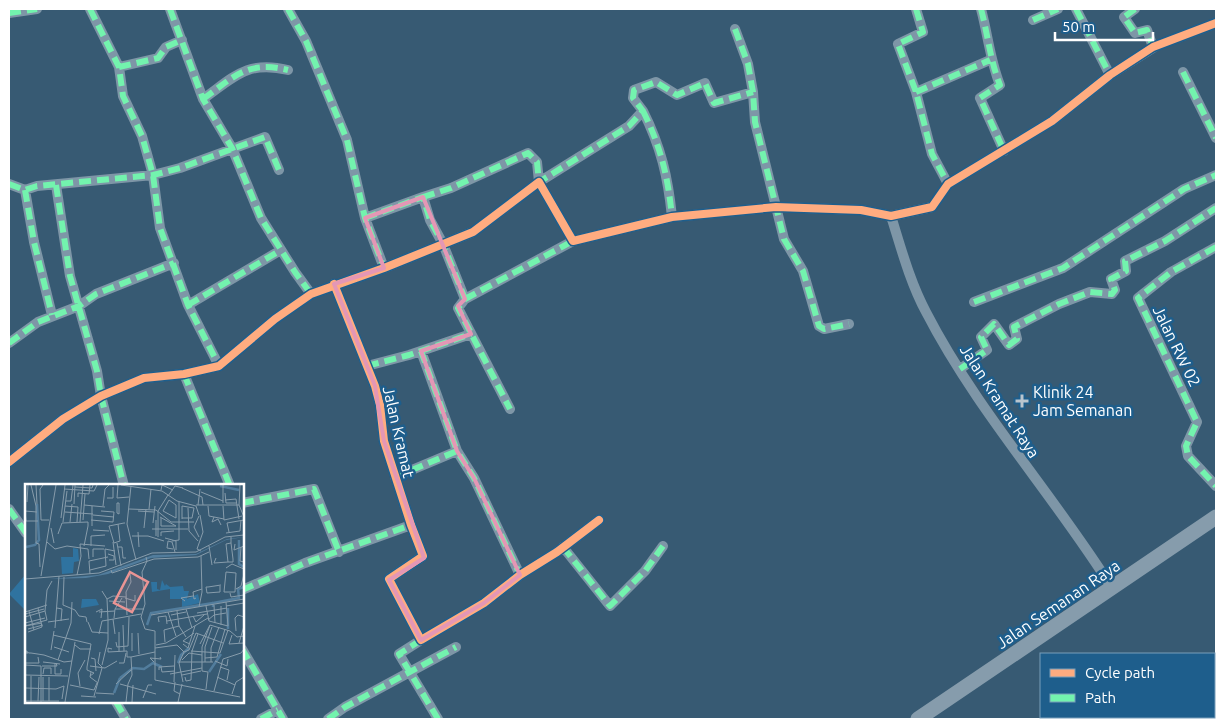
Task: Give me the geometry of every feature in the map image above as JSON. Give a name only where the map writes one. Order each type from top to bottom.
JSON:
[{"type":"street","points":[[9,13],[38,9]]},
{"type":"street","points":[[90,9],[119,67],[122,96],[142,136],[153,175],[160,228],[188,305],[219,366]]},
{"type":"street","points":[[170,9],[203,99],[232,148],[261,218],[312,294]]},
{"type":"street","points":[[288,9],[306,41],[347,140],[364,218],[384,268]]},
{"type":"street","points":[[916,9],[923,32],[898,44],[916,92],[932,154],[948,184]]},
{"type":"street","points":[[981,9],[990,39],[990,60],[1000,85],[980,98],[1004,152]]},
{"type":"street","points":[[1033,20],[1058,9]]},
{"type":"street","points":[[1076,9],[1110,75]]},
{"type":"street","points":[[510,409],[458,307],[464,299],[573,241],[672,217],[776,207],[861,210],[891,216],[932,207],[948,184],[1004,152],[1052,121],[1110,75],[1155,46],[1147,30],[1135,34],[1124,17],[1135,9]]},
{"type":"street","points":[[1177,38],[1216,24]]},
{"type":"street","points":[[735,29],[748,64],[754,92],[754,122],[784,239],[803,271],[819,326],[824,329],[849,324]]},
{"type":"street","points":[[119,67],[158,58],[166,47],[182,40]]},
{"type":"street","points":[[916,92],[990,60]]},
{"type":"street","points":[[203,99],[242,71],[260,66],[288,70]]},
{"type":"street","points":[[1182,72],[1216,138]]},
{"type":"street","points":[[672,217],[668,178],[662,154],[643,111],[633,98],[634,90],[656,82],[677,95],[705,83],[714,103],[754,92]]},
{"type":"street","points":[[9,462],[63,419],[101,396],[144,378],[184,374],[219,366],[275,319],[312,294],[334,284],[384,268],[473,232],[539,182],[629,126],[643,111]]},
{"type":"street","points":[[9,184],[25,190],[37,186],[153,175],[180,168],[232,148],[266,138],[279,170]]},
{"type":"street","points":[[364,218],[451,188],[528,153],[537,162],[539,182],[573,241]]},
{"type":"street","points":[[974,302],[1063,268],[1184,189],[1216,175]]},
{"type":"street","points":[[56,185],[70,276],[97,372],[101,396],[123,484]]},
{"type":"street","points":[[25,190],[52,315]]},
{"type":"street","points":[[423,197],[430,220],[443,244],[464,299]]},
{"type":"street","points":[[960,369],[987,350],[980,337],[994,324],[1008,345],[1017,339],[1014,327],[1051,308],[1090,292],[1112,294],[1115,290],[1111,279],[1126,271],[1124,261],[1165,241],[1216,208]]},
{"type":"street","name":"Jalan Kramat Raya","points":[[891,216],[925,311],[1012,449],[1083,542],[1112,588]]},
{"type":"street","name":"Jalan RW 02","points":[[1216,247],[1171,272],[1138,298],[1197,422],[1186,446],[1188,456],[1216,486]]},
{"type":"street","points":[[188,305],[281,250]]},
{"type":"street","points":[[9,343],[38,322],[52,315],[79,306],[96,294],[174,263]]},
{"type":"street","name":"Jalan Kramat","points":[[334,284],[367,366],[378,399],[384,441],[422,559],[389,579],[421,640]]},
{"type":"street","points":[[367,366],[421,351],[471,334]]},
{"type":"street","points":[[421,351],[456,450],[474,478],[520,575]]},
{"type":"street","points":[[184,374],[229,484]]},
{"type":"street","points":[[395,478],[456,450]]},
{"type":"street","points":[[244,503],[314,489],[339,552]]},
{"type":"street","points":[[9,509],[25,532]]},
{"type":"street","name":"Jalan Semanan Raya","points":[[918,719],[1216,517]]},
{"type":"street","points":[[438,719],[409,673],[399,653],[468,613],[599,520]]},
{"type":"street","points":[[244,589],[305,563],[411,525]]},
{"type":"street","points":[[563,547],[610,606],[645,571],[663,546]]},
{"type":"street","points":[[328,719],[345,707],[456,646]]},
{"type":"street","points":[[244,652],[280,715],[261,719]]},
{"type":"street","points":[[117,703],[126,719]]},
{"type":"highlighted area","points":[[423,197],[465,299],[458,306],[471,334],[421,351],[457,451],[474,478],[520,575],[484,603],[421,640],[389,580],[424,558],[384,441],[375,386],[334,284],[384,268],[365,218]]},
{"type":"shaded area","points":[[25,575],[25,610],[9,594]]},
{"type":"tunnel","points":[[1156,46],[1177,38]]},
{"type":"marked path","points":[[9,13],[37,9]]},
{"type":"marked path","points":[[90,9],[119,67],[123,96],[142,136],[153,175],[160,228],[188,305],[219,366]]},
{"type":"marked path","points":[[170,9],[203,99],[232,148],[261,218],[311,294]]},
{"type":"marked path","points":[[288,9],[306,41],[347,140],[365,218],[384,268]]},
{"type":"marked path","points":[[916,9],[923,32],[898,44],[916,92],[932,154],[948,184]]},
{"type":"marked path","points":[[981,9],[991,57],[1000,85],[980,98],[1004,151]]},
{"type":"marked path","points":[[1033,20],[1058,9]]},
{"type":"marked path","points":[[1076,9],[1110,75]]},
{"type":"marked path","points":[[1135,9],[1124,17],[1135,33],[1147,30],[1153,47]]},
{"type":"marked path","points":[[735,29],[748,64],[753,92],[755,122],[784,239],[803,271],[819,326],[824,329],[849,324]]},
{"type":"marked path","points":[[119,67],[158,58],[166,47],[182,40]]},
{"type":"marked path","points":[[916,92],[990,60]]},
{"type":"marked path","points":[[203,99],[242,72],[262,67],[288,70]]},
{"type":"marked path","points":[[1183,72],[1216,138]]},
{"type":"marked path","points":[[423,197],[451,188],[528,153],[537,162],[539,182],[629,126],[643,111],[633,98],[634,90],[656,82],[677,95],[705,83],[714,103],[753,92]]},
{"type":"marked path","points":[[643,111],[655,137],[663,162],[672,217]]},
{"type":"marked path","points":[[9,184],[25,190],[37,186],[153,175],[180,168],[265,137],[279,170]]},
{"type":"marked path","points":[[974,302],[1063,268],[1184,189],[1216,175]]},
{"type":"marked path","points":[[56,185],[70,276],[97,371],[101,396],[123,484]]},
{"type":"marked path","points":[[25,190],[34,242],[52,315]]},
{"type":"marked path","points":[[365,218],[423,197],[430,220],[443,244],[465,299],[458,308],[510,409]]},
{"type":"marked path","points":[[960,369],[987,350],[981,337],[994,324],[1009,345],[1017,339],[1014,327],[1059,304],[1090,292],[1112,294],[1115,290],[1111,279],[1126,271],[1125,261],[1165,241],[1216,208]]},
{"type":"marked path","points":[[465,299],[573,241]]},
{"type":"marked path","points":[[1216,247],[1171,272],[1138,298],[1197,422],[1186,446],[1188,456],[1216,486]]},
{"type":"marked path","points":[[188,305],[281,250]]},
{"type":"marked path","points":[[9,343],[38,322],[79,306],[96,294],[174,263]]},
{"type":"marked path","points":[[367,366],[409,355],[471,334]]},
{"type":"marked path","points":[[421,351],[457,451]]},
{"type":"marked path","points":[[184,374],[229,484]]},
{"type":"marked path","points":[[395,477],[457,451],[474,478],[520,575]]},
{"type":"marked path","points":[[244,503],[314,489],[339,552]]},
{"type":"marked path","points":[[9,509],[25,532]]},
{"type":"marked path","points":[[244,589],[305,563],[411,525]]},
{"type":"marked path","points":[[563,547],[610,606],[645,571],[663,546]]},
{"type":"marked path","points":[[421,640],[399,654],[438,719]]},
{"type":"marked path","points":[[328,719],[345,707],[456,647]]},
{"type":"marked path","points":[[244,652],[283,719]]},
{"type":"marked path","points":[[117,703],[126,719]]},
{"type":"marked path","points":[[261,719],[278,710]]},
{"type":"cycle path","points":[[9,462],[63,419],[101,396],[144,378],[184,374],[219,366],[275,319],[311,294],[384,268],[473,232],[539,182],[573,241],[672,217],[776,207],[861,210],[891,216],[932,207],[948,184],[1052,121],[1110,75],[1153,47],[1216,23]]},
{"type":"cycle path","points":[[334,284],[375,386],[380,405],[384,441],[423,556],[389,579],[421,640],[484,603],[520,575],[557,552],[599,520]]},
{"type":"place","name":"Klinik 24 Jam Semanan","points":[[1022,401]]}]
